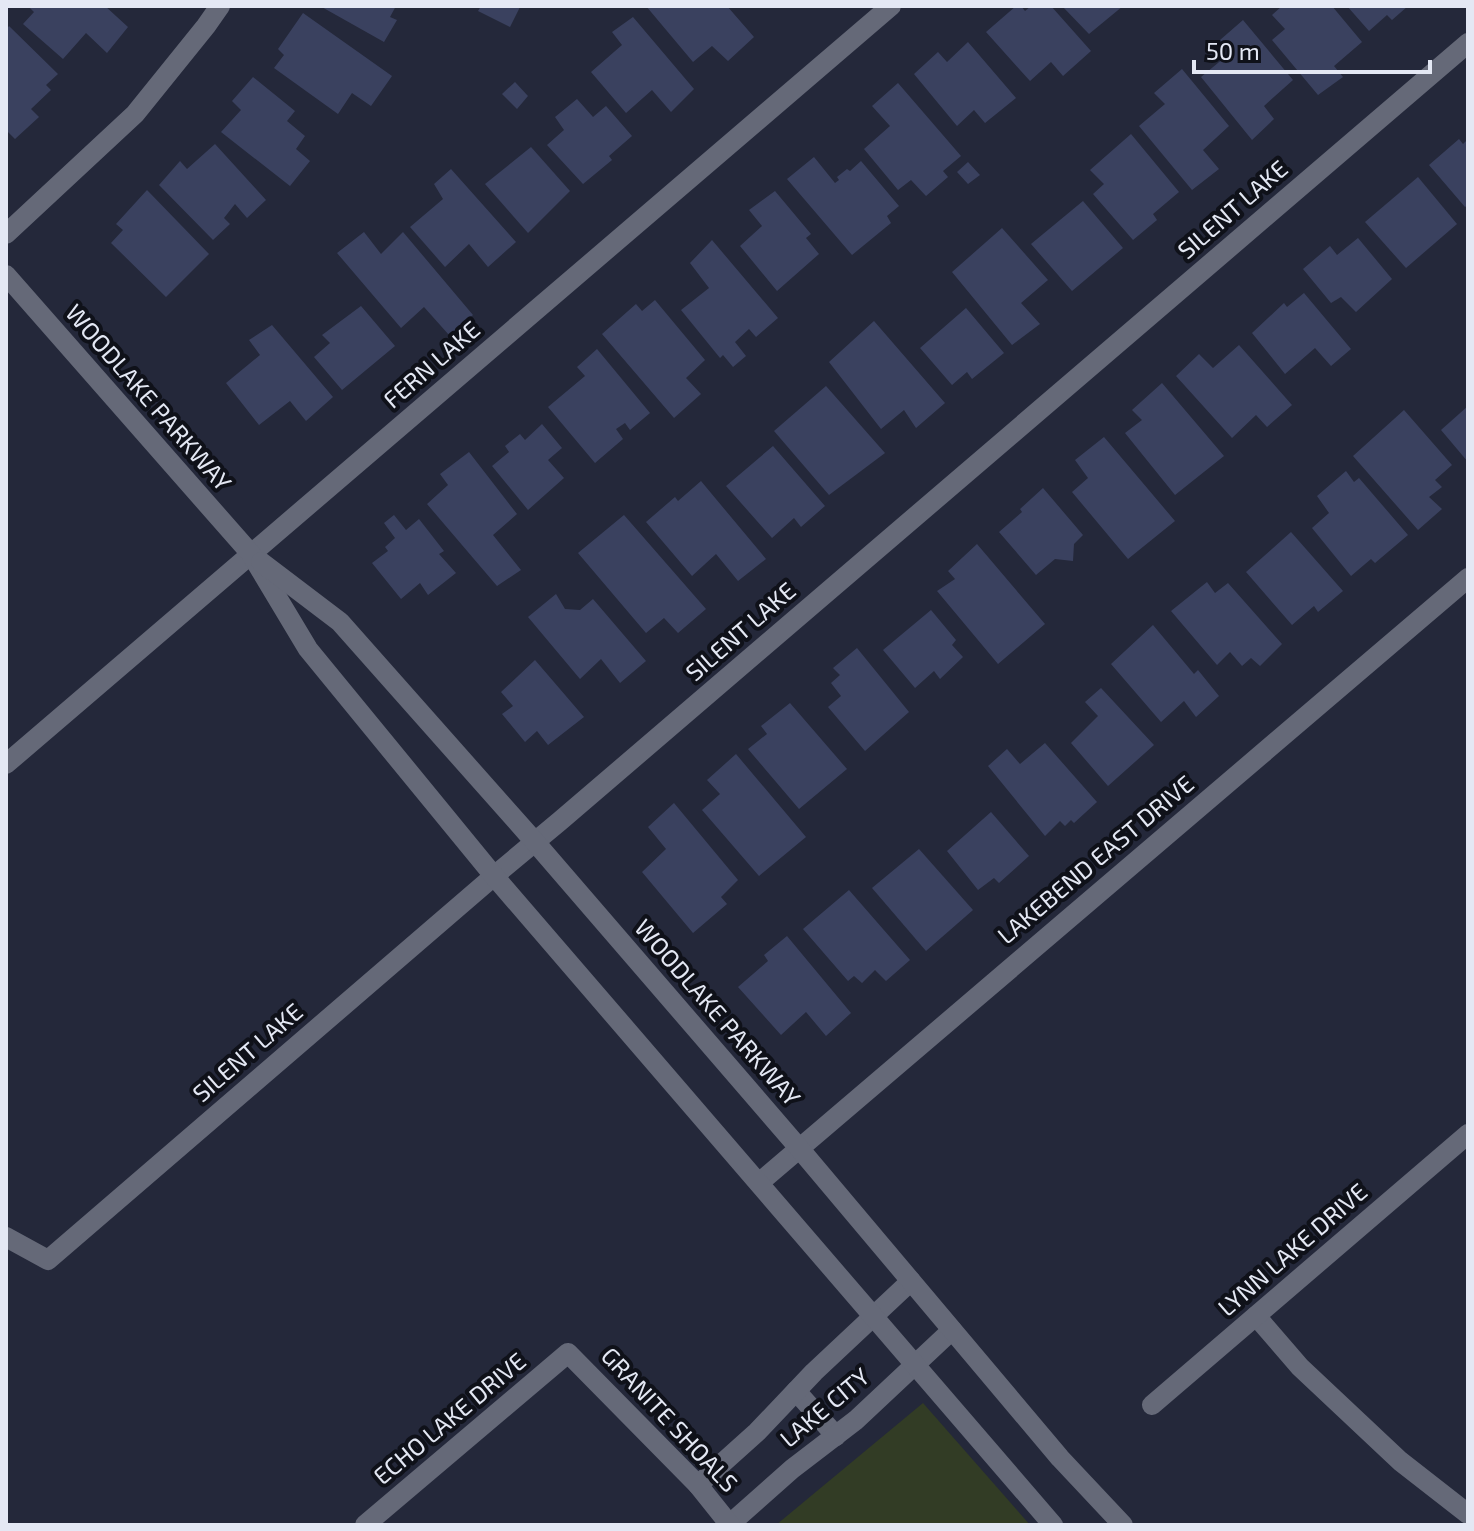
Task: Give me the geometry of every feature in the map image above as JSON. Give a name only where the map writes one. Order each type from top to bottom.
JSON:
[{"type":"street","points":[[6,234],[135,114],[220,6]]},
{"type":"street","name":"FERN LAKE","points":[[6,764],[891,6]]},
{"type":"street","name":"SILENT LAKE","points":[[6,1237],[48,1260],[1468,43]]},
{"type":"street","name":"WOODLAKE PARKWAY","points":[[6,275],[251,554],[308,649],[494,876],[1053,1525]]},
{"type":"street","name":"WOODLAKE PARKWAY","points":[[251,554],[340,622],[799,1148],[1060,1458],[1123,1525]]},
{"type":"street","name":"LAKEBEND EAST DRIVE","points":[[759,1183],[1468,578]]},
{"type":"street","name":"LYNN LAKE DRIVE","points":[[1152,1405],[1468,1134]]},
{"type":"street","name":"LAKE CITY","points":[[698,1485],[757,1432],[911,1281]]},
{"type":"street","points":[[1256,1316],[1300,1367],[1389,1451],[1468,1514]]},
{"type":"street","name":"LAKE CITY","points":[[730,1524],[792,1469],[856,1420],[952,1330]]},
{"type":"street","name":"GRANITE SHOALS","points":[[568,1353],[698,1485],[730,1524]]},
{"type":"street","name":"ECHO LAKE DRIVE","points":[[365,1525],[568,1353]]},
{"type":"street","points":[[796,1391],[836,1436]]},
{"type":"green space","points":[[923,1403],[1030,1525],[776,1525]]},
{"type":"building","points":[[28,6],[105,6],[128,27],[107,53],[86,33],[63,59],[23,24],[34,12]]},
{"type":"building","points":[[320,6],[396,6],[390,17],[397,20],[384,42]]},
{"type":"building","points":[[481,6],[520,7],[510,27],[478,11]]},
{"type":"building","points":[[646,6],[727,6],[754,37],[728,61],[712,46],[693,62]]},
{"type":"building","points":[[1016,6],[1021,6],[1025,11],[1031,6],[1051,6],[1091,51],[1063,76],[1051,62],[1030,81],[986,32]]},
{"type":"building","points":[[1062,6],[1123,6],[1089,34]]},
{"type":"building","points":[[1282,6],[1332,6],[1362,42],[1334,66],[1343,77],[1318,95],[1272,40],[1285,29],[1272,15]]},
{"type":"building","points":[[1347,6],[1408,6],[1392,20],[1387,15],[1369,31]]},
{"type":"building","points":[[303,13],[392,76],[371,106],[352,93],[338,114],[274,68],[284,55],[278,49]]},
{"type":"building","points":[[633,17],[694,89],[671,112],[652,90],[626,113],[591,72],[622,45],[612,32]]},
{"type":"building","points":[[1243,20],[1293,80],[1264,106],[1274,119],[1252,140],[1201,77],[1230,53],[1220,40]]},
{"type":"building","points":[[9,26],[58,74],[46,85],[51,90],[31,109],[39,117],[15,139],[6,130],[6,30]]},
{"type":"building","points":[[968,42],[1016,98],[985,123],[974,110],[957,126],[914,74],[938,52],[947,62]]},
{"type":"building","points":[[1182,69],[1229,126],[1203,150],[1219,169],[1192,190],[1139,126],[1165,104],[1154,93]]},
{"type":"building","points":[[253,77],[295,111],[287,121],[305,136],[296,149],[310,161],[290,186],[221,132],[241,110],[232,101]]},
{"type":"building","points":[[515,82],[528,96],[517,109],[502,94]]},
{"type":"building","points":[[898,83],[961,156],[943,171],[948,177],[926,196],[911,180],[898,190],[864,149],[890,126],[872,106]]},
{"type":"building","points":[[577,99],[593,117],[606,106],[632,136],[609,156],[612,160],[583,184],[547,145],[564,130],[555,117]]},
{"type":"building","points":[[1131,134],[1179,192],[1153,214],[1157,220],[1133,240],[1093,194],[1104,184],[1090,170]]},
{"type":"building","points":[[1459,139],[1463,144],[1468,139],[1468,205],[1465,207],[1429,165]]},
{"type":"building","points":[[215,144],[266,200],[247,218],[235,204],[224,218],[230,224],[213,240],[159,185],[180,161],[187,169]]},
{"type":"building","points":[[531,147],[570,191],[528,233],[485,184]]},
{"type":"building","points":[[814,157],[835,183],[839,180],[837,177],[861,161],[899,206],[887,216],[891,223],[852,255],[787,179]]},
{"type":"building","points":[[968,162],[980,175],[968,184],[957,172]]},
{"type":"building","points":[[451,169],[516,242],[488,267],[469,244],[445,267],[410,227],[443,199],[434,184]]},
{"type":"building","points":[[1418,177],[1457,224],[1406,268],[1365,222]]},
{"type":"building","points":[[147,190],[209,254],[166,297],[111,243],[123,230],[116,224]]},
{"type":"building","points":[[775,191],[811,234],[806,238],[819,254],[777,291],[740,246],[762,226],[749,210]]},
{"type":"building","points":[[1083,201],[1123,248],[1072,291],[1031,244]]},
{"type":"building","points":[[1002,228],[1048,280],[1021,303],[1040,324],[1012,345],[952,272]]},
{"type":"building","points":[[364,232],[381,254],[403,232],[473,315],[449,335],[424,307],[401,328],[337,253]]},
{"type":"building","points":[[1358,238],[1392,279],[1356,312],[1341,297],[1331,303],[1303,269],[1330,246],[1337,255]]},
{"type":"building","points":[[712,240],[778,318],[756,337],[749,329],[735,342],[746,356],[733,367],[723,355],[720,358],[681,310],[709,288],[690,263]]},
{"type":"building","points":[[1304,293],[1351,349],[1331,366],[1315,348],[1285,374],[1252,333],[1284,303],[1287,307]]},
{"type":"building","points":[[655,300],[705,360],[686,378],[701,394],[674,418],[602,334],[636,304],[642,311]]},
{"type":"building","points":[[361,306],[395,346],[342,390],[314,357],[330,343],[322,335]]},
{"type":"building","points":[[966,308],[1004,353],[972,379],[967,372],[952,385],[920,348]]},
{"type":"building","points":[[874,321],[945,403],[916,428],[904,410],[881,429],[829,362]]},
{"type":"building","points":[[272,325],[333,397],[306,421],[290,401],[259,425],[226,383],[260,355],[249,340]]},
{"type":"building","points":[[1239,345],[1292,405],[1267,427],[1256,415],[1232,438],[1176,376],[1199,354],[1213,368]]},
{"type":"building","points":[[597,349],[650,413],[630,430],[625,423],[616,429],[623,439],[595,463],[548,407],[585,376],[577,367]]},
{"type":"building","points":[[1162,383],[1224,456],[1175,495],[1125,433],[1142,420],[1132,410]]},
{"type":"building","points":[[826,386],[885,453],[829,495],[774,431]]},
{"type":"building","points":[[1468,406],[1468,462],[1441,430]]},
{"type":"building","points":[[1404,410],[1452,465],[1435,480],[1442,487],[1429,497],[1442,509],[1418,530],[1353,456]]},
{"type":"building","points":[[542,424],[562,448],[548,460],[564,478],[528,510],[492,466],[509,452],[505,446],[520,434],[525,440]]},
{"type":"building","points":[[1104,437],[1175,521],[1128,559],[1072,492],[1088,478],[1075,460]]},
{"type":"building","points":[[773,446],[825,506],[801,527],[794,518],[772,538],[726,486]]},
{"type":"building","points":[[469,452],[517,514],[493,535],[521,570],[497,586],[427,504],[448,485],[440,474]]},
{"type":"building","points":[[1346,471],[1354,482],[1359,478],[1408,535],[1375,563],[1371,559],[1351,576],[1312,528],[1329,513],[1317,496]]},
{"type":"building","points":[[701,481],[766,559],[738,581],[716,554],[692,576],[646,522],[675,497],[678,501]]},
{"type":"building","points":[[1043,488],[1083,535],[1074,544],[1073,561],[1055,559],[1036,575],[999,532]]},
{"type":"building","points":[[394,515],[406,530],[419,519],[444,551],[439,554],[456,573],[428,595],[420,583],[401,599],[372,563],[388,551],[385,547],[395,538],[384,523]]},
{"type":"building","points":[[624,515],[706,609],[678,633],[664,618],[646,633],[578,553]]},
{"type":"building","points":[[1291,532],[1343,591],[1318,612],[1314,606],[1292,625],[1246,572]]},
{"type":"building","points":[[977,544],[1045,624],[998,664],[937,591],[955,579],[948,571]]},
{"type":"building","points":[[1207,582],[1215,593],[1228,583],[1282,644],[1260,666],[1251,658],[1242,666],[1230,652],[1217,665],[1171,611]]},
{"type":"building","points":[[556,594],[565,609],[580,610],[593,599],[646,661],[620,683],[601,659],[580,679],[528,617]]},
{"type":"building","points":[[931,610],[956,640],[952,645],[963,657],[940,679],[934,671],[915,688],[883,650]]},
{"type":"building","points":[[1153,625],[1194,674],[1198,670],[1219,696],[1196,717],[1184,701],[1161,722],[1111,664]]},
{"type":"building","points":[[857,648],[909,712],[865,751],[828,707],[841,696],[831,683],[840,675],[833,668]]},
{"type":"building","points":[[535,660],[584,717],[548,745],[537,731],[525,742],[502,714],[513,706],[501,692]]},
{"type":"building","points":[[1101,688],[1154,745],[1108,786],[1071,743],[1098,716],[1085,702]]},
{"type":"building","points":[[790,703],[847,769],[799,809],[748,749],[767,734],[761,726]]},
{"type":"building","points":[[1045,743],[1097,802],[1074,823],[1071,820],[1065,826],[1060,821],[1045,836],[988,766],[1007,749],[1020,764]]},
{"type":"building","points":[[736,754],[806,837],[759,876],[702,810],[720,794],[707,780]]},
{"type":"building","points":[[674,803],[738,880],[721,897],[727,904],[693,933],[642,872],[666,849],[648,827]]},
{"type":"building","points":[[991,812],[1029,856],[999,883],[994,878],[978,890],[947,851]]},
{"type":"building","points":[[919,849],[973,910],[926,951],[872,888]]},
{"type":"building","points":[[849,890],[910,960],[886,981],[875,970],[862,983],[854,976],[848,981],[803,929]]},
{"type":"building","points":[[787,936],[851,1013],[826,1036],[806,1012],[781,1035],[738,987],[768,961],[764,955]]}]
